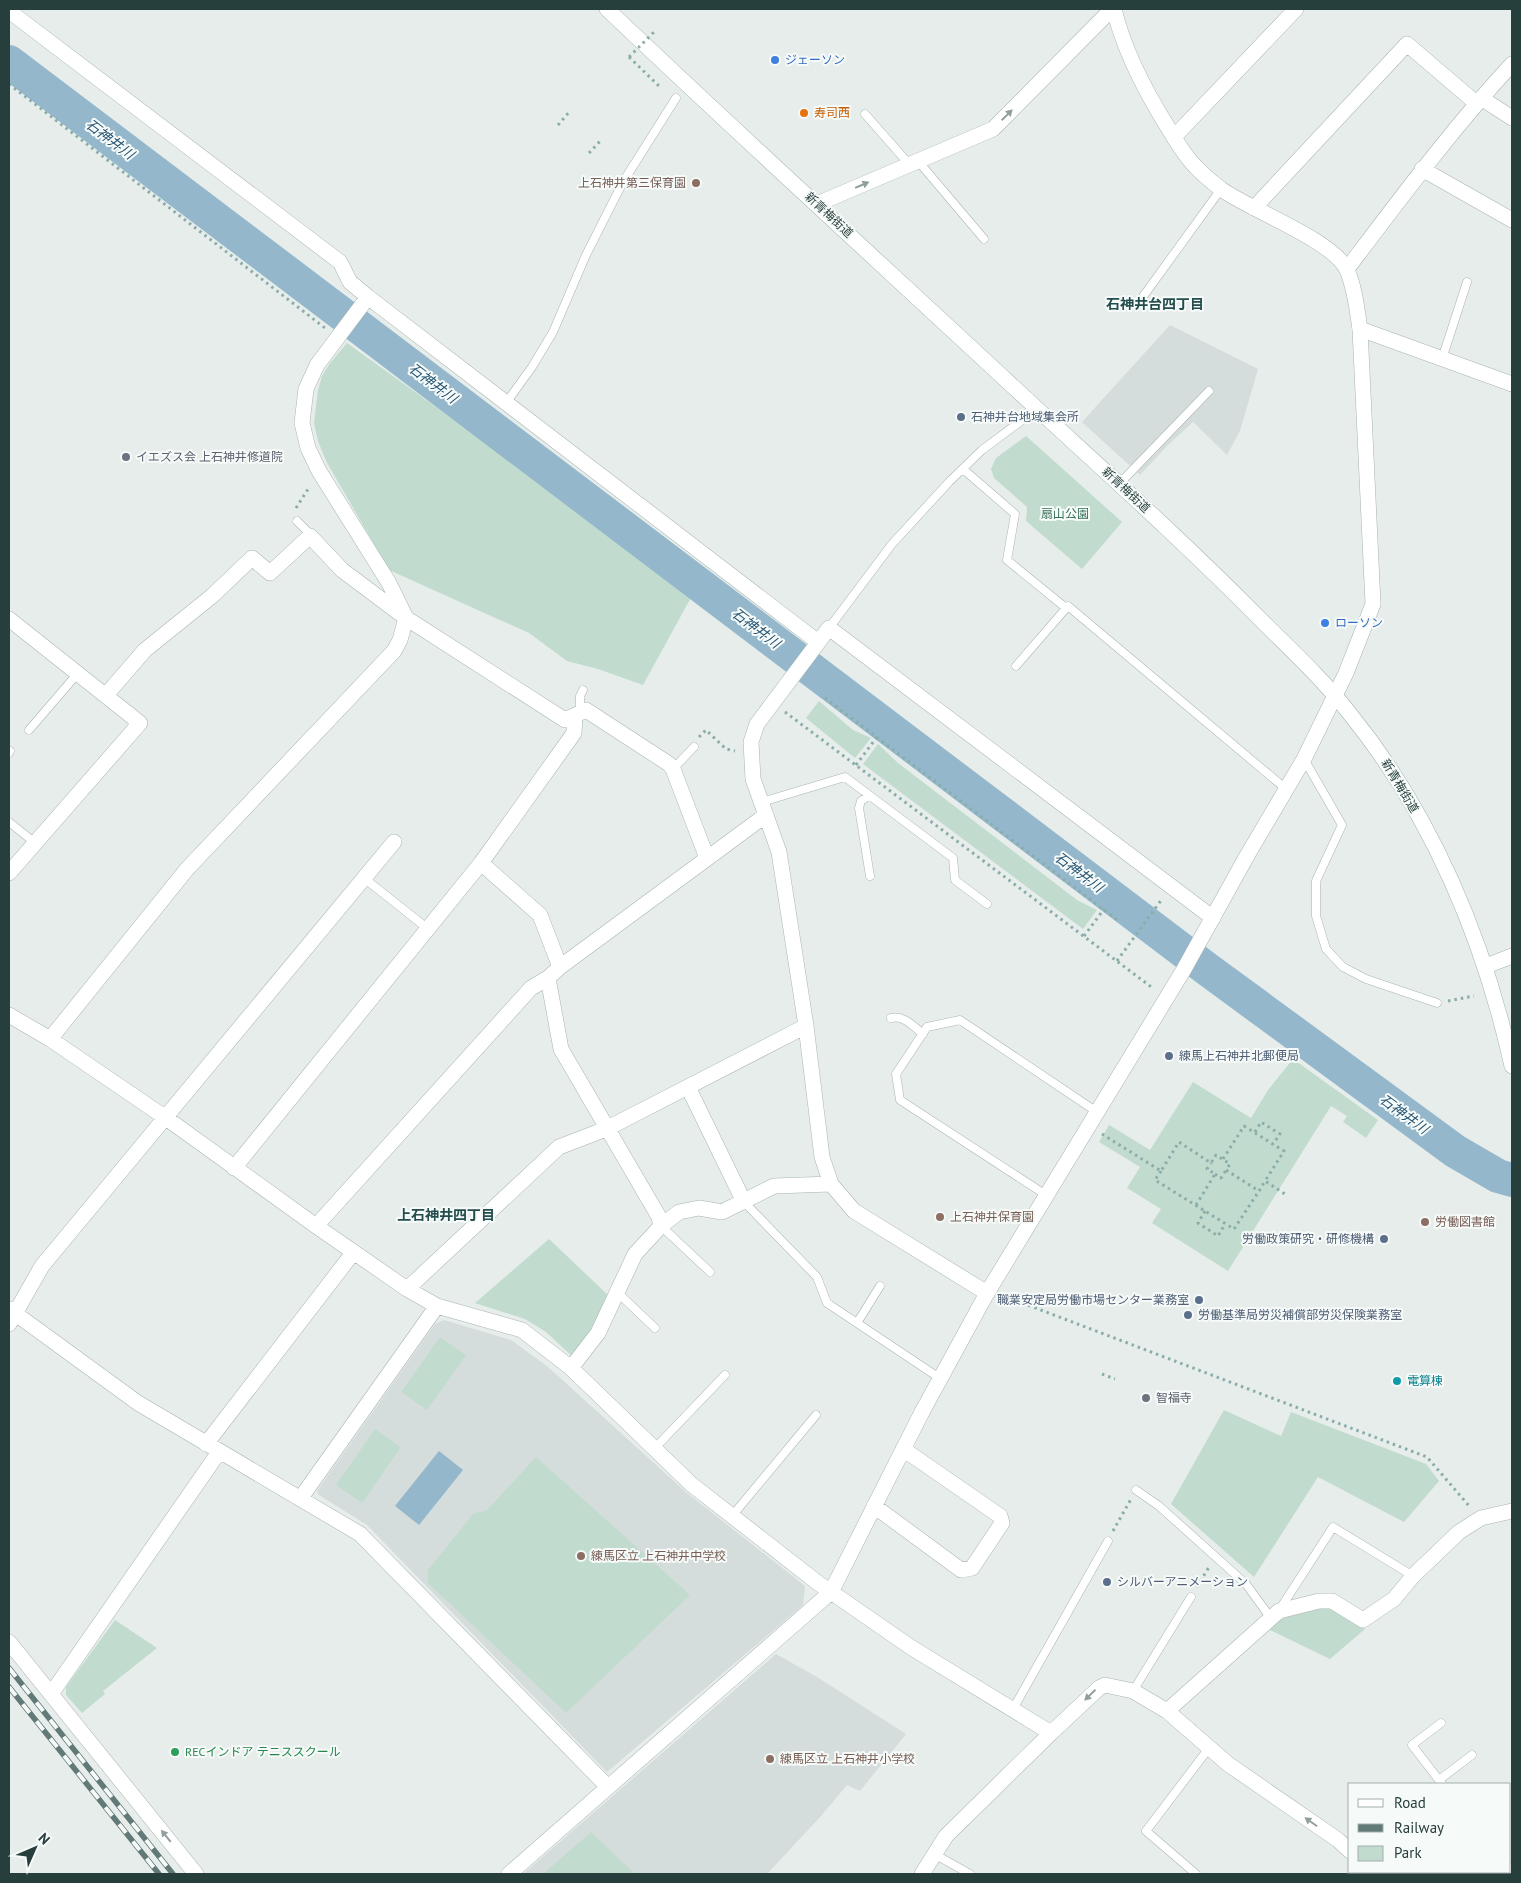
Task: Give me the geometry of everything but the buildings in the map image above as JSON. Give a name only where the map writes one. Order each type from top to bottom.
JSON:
[{"type":"street","name":"新青梅街道","points":[[609,9],[693,91],[1202,560],[1336,696],[1383,758],[1410,800],[1445,868],[1486,966],[1505,1033],[1512,1066]]},
{"type":"street","points":[[509,1874],[831,1592],[922,1412],[988,1292],[1186,965],[1304,760],[1336,696],[1372,604],[1360,329],[1347,269],[1337,258],[1310,238],[1221,189],[1194,166],[1174,138],[1150,98],[1121,36],[1113,9],[993,129],[817,204]]},
{"type":"street","points":[[1174,138],[1296,9]]},
{"type":"street","points":[[9,11],[340,262],[350,282],[368,297],[816,645]]},
{"type":"street","points":[[1254,208],[1407,44],[1478,101],[1512,118]]},
{"type":"street","points":[[1347,269],[1422,169],[1478,101],[1512,64]]},
{"type":"street","points":[[1422,169],[1512,220]]},
{"type":"street","points":[[50,1039],[187,869],[394,652],[400,640],[406,618],[389,583],[318,471],[308,448],[302,423],[306,389],[317,365],[368,297]]},
{"type":"street","points":[[1360,329],[1512,384]]},
{"type":"street","points":[[106,695],[144,650],[212,596],[252,558],[270,574],[310,536],[342,570],[406,618],[565,720],[586,710],[669,764],[673,768],[707,858]]},
{"type":"street","points":[[9,619],[140,723],[34,842],[9,873]]},
{"type":"street","points":[[988,1292],[854,1211],[831,1184],[822,1157],[806,1026],[779,852],[753,779],[751,742],[758,724],[829,628],[1213,918]]},
{"type":"street","points":[[234,1168],[481,862],[574,733],[577,714]]},
{"type":"street","points":[[316,1226],[531,988],[548,978],[560,967],[707,858],[764,808]]},
{"type":"street","points":[[394,842],[42,1266],[11,1315],[138,1403],[360,1534],[608,1787]]},
{"type":"street","points":[[481,862],[540,915],[560,967]]},
{"type":"street","points":[[1486,966],[1512,956]]},
{"type":"street","points":[[548,978],[561,1049],[659,1217],[661,1226]]},
{"type":"street","points":[[9,1015],[50,1039],[166,1118],[353,1253],[407,1289],[437,1306],[522,1330],[571,1368],[691,1484],[831,1592],[912,1648],[1051,1733]]},
{"type":"street","points":[[407,1289],[559,1147],[606,1129],[806,1026]]},
{"type":"street","points":[[688,1087],[744,1202]]},
{"type":"street","points":[[571,1368],[598,1333],[634,1254],[661,1226],[679,1212],[699,1208],[722,1212],[774,1186],[831,1184]]},
{"type":"street","points":[[206,1444],[353,1253]]},
{"type":"street","points":[[300,1499],[437,1306]]},
{"type":"street","points":[[874,1506],[961,1570],[972,1568],[1002,1523],[1000,1516],[903,1449]]},
{"type":"street","points":[[51,1694],[219,1452]]},
{"type":"street","points":[[1166,1711],[1275,1614],[1320,1601],[1332,1601],[1363,1620],[1394,1599],[1413,1576],[1459,1532],[1481,1518],[1512,1511]]},
{"type":"street","points":[[9,1642],[196,1874]]},
{"type":"street","points":[[922,1874],[946,1836],[1098,1688],[1105,1685],[1133,1692],[1166,1711],[1228,1764],[1338,1840],[1348,1849]]},
{"type":"lane","points":[[506,403],[532,367],[553,332],[586,255],[623,182],[676,98]]},
{"type":"lane","points":[[865,114],[914,162],[984,238]]},
{"type":"lane","points":[[1142,298],[1221,189]]},
{"type":"lane","points":[[1442,359],[1467,282]]},
{"type":"lane","points":[[1120,483],[1209,391]]},
{"type":"lane","points":[[829,628],[892,544],[982,450],[1037,408]]},
{"type":"lane","points":[[963,469],[1015,514],[1007,560],[1066,608],[1068,606],[1286,789]]},
{"type":"lane","points":[[297,521],[310,536]]},
{"type":"lane","points":[[1016,666],[1066,608]]},
{"type":"lane","points":[[29,730],[78,673]]},
{"type":"lane","points":[[577,714],[583,690]]},
{"type":"lane","points":[[673,768],[694,747]]},
{"type":"lane","points":[[1304,760],[1342,825],[1316,881],[1316,916],[1326,949],[1343,967],[1366,979],[1437,1003]]},
{"type":"lane","points":[[764,808],[845,777],[953,858],[955,880],[987,904]]},
{"type":"lane","points":[[868,796],[861,801],[859,808],[870,876]]},
{"type":"lane","points":[[9,822],[34,842]]},
{"type":"lane","points":[[364,878],[428,929]]},
{"type":"lane","points":[[891,1018],[898,1016],[923,1034]]},
{"type":"lane","points":[[1046,1195],[900,1100],[896,1074],[927,1027],[960,1020],[1097,1112]]},
{"type":"lane","points":[[744,1202],[818,1277],[826,1303],[941,1379]]},
{"type":"lane","points":[[661,1226],[710,1272]]},
{"type":"lane","points":[[857,1323],[880,1286]]},
{"type":"lane","points":[[617,1292],[655,1328]]},
{"type":"lane","points":[[654,1449],[725,1375]]},
{"type":"lane","points":[[732,1516],[816,1415]]},
{"type":"lane","points":[[1136,1490],[1159,1506],[1216,1556],[1275,1614],[1333,1527],[1413,1576]]},
{"type":"lane","points":[[1013,1709],[1108,1541]]},
{"type":"lane","points":[[1133,1692],[1191,1597]]},
{"type":"lane","points":[[1441,1723],[1412,1745],[1441,1782],[1472,1755]]},
{"type":"lane","points":[[1196,1874],[1146,1831],[1209,1748]]},
{"type":"lane","points":[[934,1854],[970,1874]]},
{"type":"path","points":[[654,32],[630,57],[659,86],[661,83]]},
{"type":"path","points":[[9,84],[338,337]]},
{"type":"path","points":[[558,125],[570,110]]},
{"type":"path","points":[[589,153],[602,139]]},
{"type":"path","points":[[293,513],[318,471]]},
{"type":"path","points":[[825,698],[1120,922]]},
{"type":"path","points":[[773,703],[1166,998]]},
{"type":"path","points":[[706,730],[726,749],[752,757]]},
{"type":"path","points":[[856,765],[877,737]]},
{"type":"path","points":[[1117,961],[1157,906]]},
{"type":"path","points":[[1084,936],[1104,910]]},
{"type":"path","points":[[1437,1003],[1474,996]]},
{"type":"path","points":[[1255,1132],[1261,1122],[1280,1134],[1273,1144]]},
{"type":"path","points":[[1089,1126],[1160,1171]]},
{"type":"path","points":[[1211,1163],[1179,1142],[1155,1180],[1234,1229],[1284,1151],[1244,1126],[1223,1160]]},
{"type":"path","points":[[1216,1155],[1230,1164],[1221,1178],[1207,1169],[1211,1163],[1216,1155]]},
{"type":"path","points":[[1226,1170],[1258,1191]]},
{"type":"path","points":[[1196,1205],[1215,1174]]},
{"type":"path","points":[[1265,1181],[1288,1196]]},
{"type":"path","points":[[1205,1211],[1198,1223],[1218,1236],[1225,1224]]},
{"type":"path","points":[[988,1292],[1427,1457],[1481,1518]]},
{"type":"path","points":[[1102,1374],[1115,1379]]},
{"type":"path","points":[[1108,1541],[1136,1490]]},
{"type":"path","points":[[1191,1597],[1216,1556]]},
{"type":"shaded area","points":[[1170,325],[1258,369],[1240,431],[1227,455],[1193,422],[1140,475],[1082,422]]},
{"type":"shaded area","name":"練馬区立 上石神井中学校","points":[[444,1320],[511,1340],[547,1366],[687,1493],[805,1586],[803,1605],[607,1772],[367,1525],[319,1495],[317,1491],[435,1324]]},
{"type":"shaded area","name":"練馬区立 上石神井小学校","points":[[776,1654],[817,1677],[906,1734],[860,1791],[847,1785],[767,1874],[523,1874]]},
{"type":"green space","points":[[347,343],[694,592],[643,685],[598,669],[567,661],[529,633],[389,570],[326,461],[318,441],[314,423],[318,390],[322,376]]},
{"type":"green space","name":"扇山公園","points":[[1026,436],[1122,522],[1082,569],[1026,521],[1027,507],[994,478],[991,469],[996,458]]},
{"type":"green space","points":[[819,701],[853,730],[871,738],[855,758],[806,718]]},
{"type":"green space","points":[[878,744],[898,763],[1077,900],[1097,910],[1083,929],[863,764]]},
{"type":"green space","points":[[1293,1059],[1378,1120],[1366,1138],[1343,1122],[1347,1116],[1331,1106],[1228,1271],[1152,1223],[1161,1209],[1127,1188],[1140,1167],[1099,1142],[1109,1125],[1150,1150],[1193,1082],[1251,1118],[1268,1090]]},
{"type":"green space","points":[[549,1239],[609,1296],[584,1342],[572,1356],[546,1332],[525,1319],[475,1303]]},
{"type":"green space","points":[[440,1337],[466,1355],[427,1410],[401,1392]]},
{"type":"green space","points":[[1224,1410],[1281,1436],[1291,1412],[1426,1464],[1439,1481],[1404,1522],[1318,1477],[1254,1577],[1171,1504]]},
{"type":"green space","points":[[375,1429],[401,1447],[362,1503],[336,1485]]},
{"type":"green space","points":[[536,1457],[690,1595],[566,1713],[428,1583],[428,1570],[474,1513],[486,1511]]},
{"type":"green space","points":[[1318,1607],[1334,1607],[1365,1629],[1330,1659],[1268,1629],[1285,1617]]},
{"type":"green space","points":[[115,1620],[157,1648],[103,1691],[105,1694],[82,1713],[66,1695],[66,1687]]},
{"type":"green space","points":[[591,1832],[635,1874],[543,1874]]},
{"type":"water","points":[[439,1451],[463,1470],[419,1525],[395,1506]]},
{"type":"waterway","name":"石神井川","points":[[9,62],[1207,969],[1455,1151],[1498,1176],[1512,1180]]},
{"type":"railway","points":[[9,1668],[173,1874]]},
{"type":"railway","points":[[9,1687],[159,1874]]},
{"type":"place","name":"ジェーソン","points":[[775,60]]},
{"type":"place","name":"寿司西","points":[[804,113]]},
{"type":"place","name":"上石神井第三保育園","points":[[696,183]]},
{"type":"place","name":"石神井台地域集会所","points":[[961,417]]},
{"type":"place","name":"イエズス会 上石神井修道院","points":[[126,457]]},
{"type":"place","name":"ローソン","points":[[1325,623]]},
{"type":"place","name":"練馬上石神井北郵便局","points":[[1169,1056]]},
{"type":"place","name":"上石神井保育園","points":[[940,1217]]},
{"type":"place","name":"労働図書館","points":[[1425,1222]]},
{"type":"place","name":"労働政策研究・研修機構","points":[[1384,1239]]},
{"type":"place","name":"職業安定局労働市場センター業務室","points":[[1199,1300]]},
{"type":"place","name":"労働基準局労災補償部労災保険業務室","points":[[1188,1315]]},
{"type":"place","name":"電算棟","points":[[1397,1381]]},
{"type":"place","name":"智福寺","points":[[1146,1398]]},
{"type":"place","name":"練馬区立 上石神井中学校","points":[[581,1556]]},
{"type":"place","name":"シルバーアニメーション","points":[[1107,1582]]},
{"type":"place","name":"RECインドア テニススクール","points":[[175,1752]]},
{"type":"place","name":"練馬区立 上石神井小学校","points":[[770,1759]]},
{"type":"district","name":"石神井台四丁目","points":[[1155,304]]},
{"type":"district","name":"上石神井四丁目","points":[[446,1215]]}]
